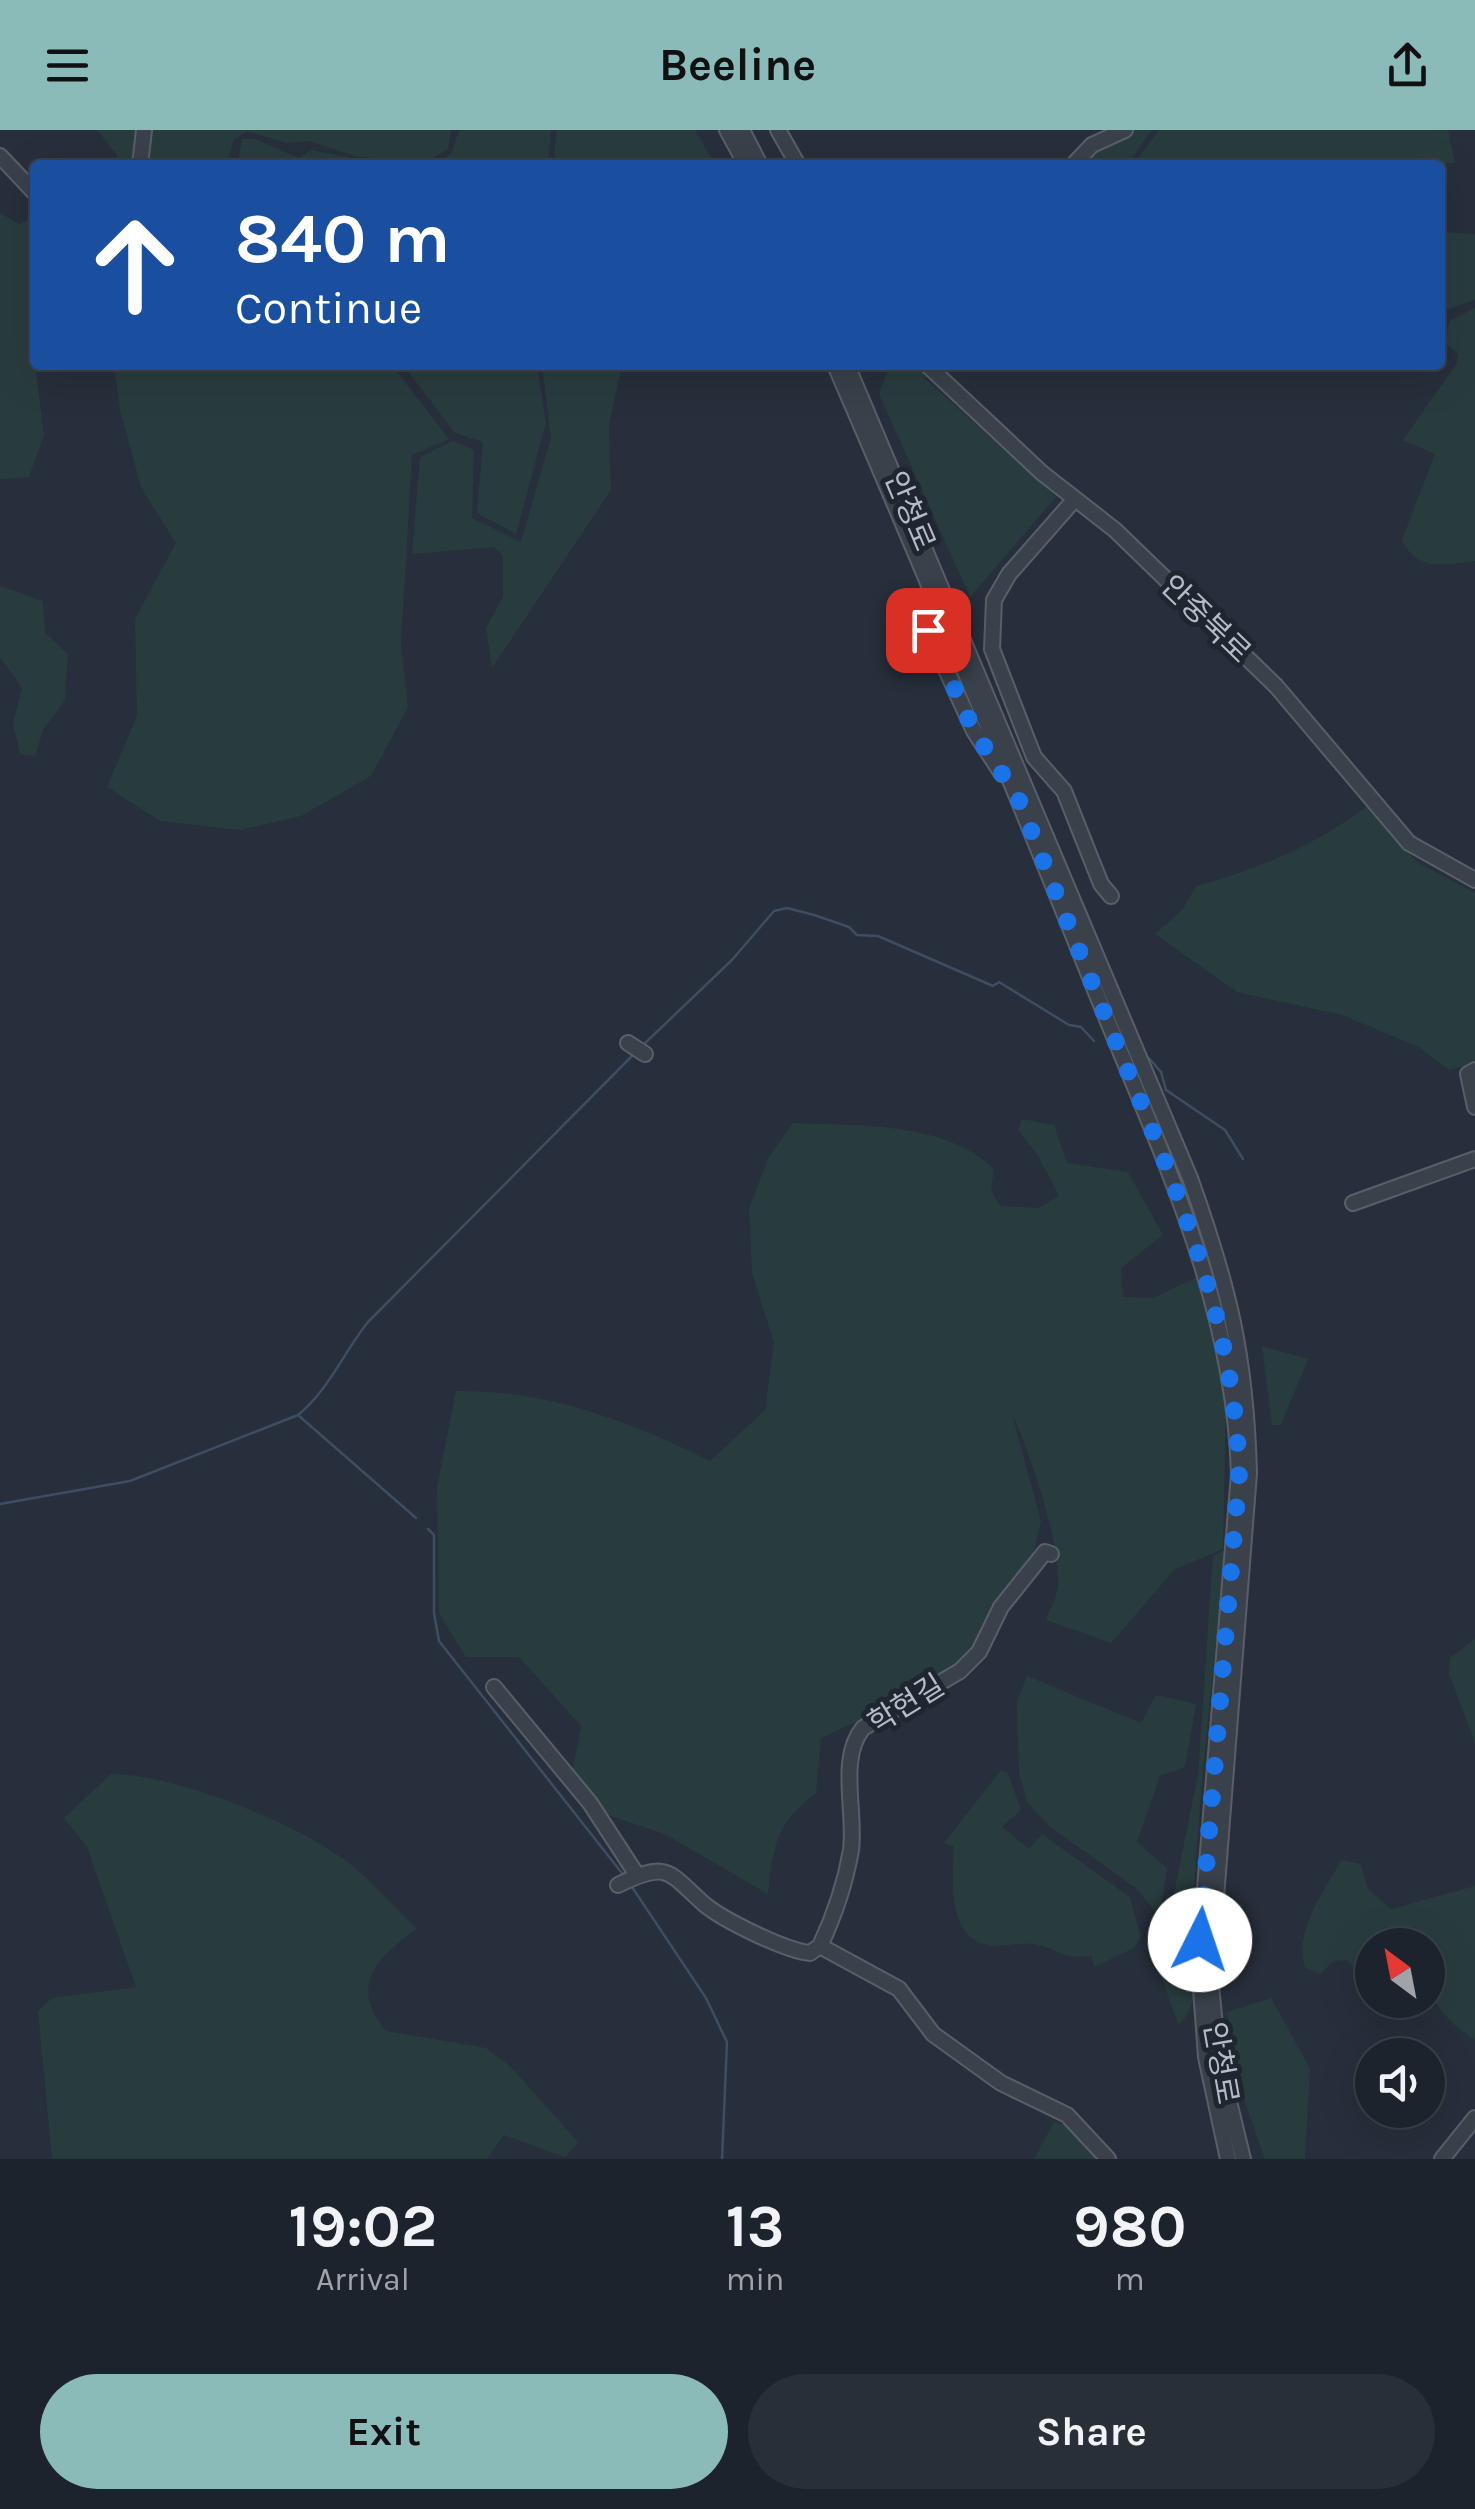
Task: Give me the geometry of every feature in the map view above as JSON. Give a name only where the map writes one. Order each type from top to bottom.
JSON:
[{"type":"street","points":[[141,160],[144,130]]},
{"type":"street","points":[[727,130],[743,160]]},
{"type":"street","points":[[742,130],[757,160]]},
{"type":"street","points":[[778,130],[795,160]]},
{"type":"street","points":[[1077,160],[1092,145],[1126,130]]},
{"type":"street","points":[[0,156],[30,188]]},
{"type":"street","name":"안청로","points":[[837,370],[1018,798],[1205,1266],[1234,1399],[1239,1474],[1199,1961],[1206,2058],[1228,2159]]},
{"type":"street","name":"안청로","points":[[850,370],[1190,1178],[1226,1281],[1237,1328],[1247,1401],[1248,1532],[1225,1749],[1210,1976],[1218,2056],[1244,2159]]},
{"type":"street","name":"안중북로","points":[[932,370],[1115,530],[1276,686],[1410,842],[1475,880]]},
{"type":"street","points":[[1075,499],[1009,574],[994,600],[992,648],[1034,757],[1064,791],[1101,884],[1110,896]]},
{"type":"street","points":[[929,582],[928,630],[983,746],[1018,798]]},
{"type":"street","points":[[628,1043],[645,1054]]},
{"type":"street","points":[[1475,1070],[1468,1074],[1467,1083],[1475,1108]]},
{"type":"street","points":[[1353,1202],[1475,1158]]},
{"type":"street","name":"학현길","points":[[820,1946],[838,1907],[852,1845],[852,1742],[863,1728],[960,1671],[980,1652],[1001,1608],[1028,1570],[1044,1552],[1051,1554]]},
{"type":"street","points":[[494,1688],[590,1803],[638,1875]]},
{"type":"street","points":[[618,1884],[650,1870],[670,1874],[688,1884],[705,1905],[798,1952],[810,1953],[820,1946],[898,1989],[933,2034],[1001,2083],[1067,2115],[1108,2159]]},
{"type":"street","points":[[1442,2159],[1475,2118]]},
{"type":"shaded area","points":[[97,130],[451,130],[448,149],[430,160],[357,157],[310,141],[287,143],[247,131],[234,140],[228,160],[117,160]]},
{"type":"shaded area","points":[[459,130],[551,130],[548,160],[442,160],[452,152]]},
{"type":"shaded area","points":[[557,130],[695,130],[712,160],[554,160]]},
{"type":"shaded area","points":[[1133,130],[1152,130],[1131,160],[1086,160],[1093,151]]},
{"type":"shaded area","points":[[1159,130],[1448,130],[1455,163],[1445,160],[1137,160]]},
{"type":"shaded area","points":[[242,139],[255,139],[299,158],[311,150],[364,160],[238,160]]},
{"type":"shaded area","points":[[0,213],[19,224],[30,219],[30,370],[36,370],[44,435],[29,477],[0,479]]},
{"type":"shaded area","points":[[1445,232],[1475,234],[1475,300],[1445,310]]},
{"type":"shaded area","points":[[1475,308],[1475,561],[1432,564],[1415,557],[1402,540],[1435,454],[1403,440],[1457,363],[1458,354],[1446,344],[1449,321]]},
{"type":"shaded area","points":[[115,370],[396,370],[449,439],[412,455],[401,644],[408,707],[371,776],[301,816],[240,830],[160,821],[107,787],[137,716],[135,619],[176,543],[141,487],[120,410]]},
{"type":"shaded area","points":[[407,370],[538,370],[546,423],[516,534],[477,513],[483,442],[455,433]]},
{"type":"shaded area","points":[[543,370],[621,370],[609,425],[611,490],[492,668],[486,628],[503,597],[503,556],[494,547],[412,554],[420,457],[453,441],[474,450],[472,518],[521,542],[551,438]]},
{"type":"shaded area","points":[[888,370],[920,370],[1056,497],[970,597],[879,394]]},
{"type":"shaded area","points":[[0,586],[43,601],[45,633],[68,654],[65,700],[43,730],[35,756],[20,754],[13,723],[22,688],[0,657]]},
{"type":"shaded area","points":[[1367,807],[1417,862],[1475,893],[1475,1064],[1449,1070],[1419,1047],[1342,1015],[1237,992],[1155,934],[1183,909],[1196,886],[1285,855]]},
{"type":"shaded area","points":[[1022,1119],[1054,1125],[1067,1163],[1128,1172],[1163,1235],[1121,1268],[1123,1297],[1153,1298],[1200,1276],[1226,1397],[1223,1549],[1175,1569],[1111,1643],[1046,1620],[1057,1591],[1056,1553],[1035,1475],[1012,1414],[1041,1521],[1034,1552],[998,1605],[976,1650],[958,1667],[917,1693],[821,1738],[816,1793],[792,1815],[779,1837],[768,1894],[665,1834],[599,1812],[572,1774],[581,1726],[519,1657],[466,1657],[439,1613],[437,1487],[456,1391],[555,1402],[618,1421],[710,1461],[765,1410],[774,1343],[752,1273],[749,1208],[769,1157],[793,1123],[900,1129],[951,1142],[994,1169],[991,1190],[1000,1206],[1038,1208],[1059,1196],[1037,1154],[1018,1130]]},
{"type":"shaded area","points":[[1262,1346],[1308,1359],[1281,1425],[1272,1425]]},
{"type":"shaded area","points":[[1225,1550],[1195,1870],[1195,1990],[1187,2015],[1178,2024],[1152,1950],[1167,1928],[1198,1774],[1213,1556]]},
{"type":"shaded area","points":[[1475,1639],[1475,1742],[1449,1674],[1450,1658]]},
{"type":"shaded area","points":[[1027,1676],[1141,1723],[1156,1695],[1196,1704],[1185,1767],[1160,1776],[1137,1842],[1167,1868],[1160,1917],[1136,1888],[1050,1827],[1027,1802],[1019,1773],[1017,1701]]},
{"type":"shaded area","points":[[1001,1770],[1008,1773],[1021,1810],[1002,1827],[1029,1849],[1042,1834],[1130,1897],[1141,1938],[1134,1948],[1094,1967],[1091,1956],[1065,1955],[1032,1944],[984,1944],[963,1928],[954,1903],[954,1847],[944,1843]]},
{"type":"shaded area","points":[[111,1774],[168,1782],[235,1804],[300,1833],[350,1864],[417,1929],[390,1950],[372,1973],[369,2000],[386,2031],[486,2048],[511,2067],[578,2142],[565,2157],[504,2135],[487,2159],[52,2159],[38,2011],[52,1998],[136,1987],[87,1847],[64,1818]]},
{"type":"shaded area","points":[[1341,1860],[1361,1864],[1367,1888],[1391,1909],[1475,1886],[1475,2040],[1445,2014],[1445,1928],[1355,1928],[1355,1968],[1347,1960],[1334,1961],[1320,1974],[1305,1967],[1302,1953],[1307,1925]]},
{"type":"shaded area","points":[[1271,1998],[1310,2068],[1305,2159],[1265,2159],[1238,2082],[1227,2012]]},
{"type":"shaded area","points":[[1054,2122],[1070,2126],[1099,2159],[1034,2159]]},
{"type":"waterway","points":[[642,1046],[732,960],[774,911],[787,908],[849,927],[857,935],[878,936],[993,986],[999,982],[1069,1025],[1081,1027],[1094,1041]]},
{"type":"waterway","points":[[298,1415],[327,1383],[368,1322],[633,1055]]},
{"type":"waterway","points":[[1149,1058],[1161,1072],[1166,1090],[1225,1130],[1243,1159]]},
{"type":"waterway","points":[[0,1504],[130,1481],[298,1415],[416,1518]]},
{"type":"waterway","points":[[428,1529],[434,1535],[434,1613],[439,1641],[625,1877]]},
{"type":"waterway","points":[[630,1884],[706,1998],[727,2042],[722,2159]]},
{"type":"route","points":[[928,630],[940,649],[974,731],[1018,798],[1176,1187],[1218,1307],[1238,1418],[1239,1474],[1200,1940]]}]
